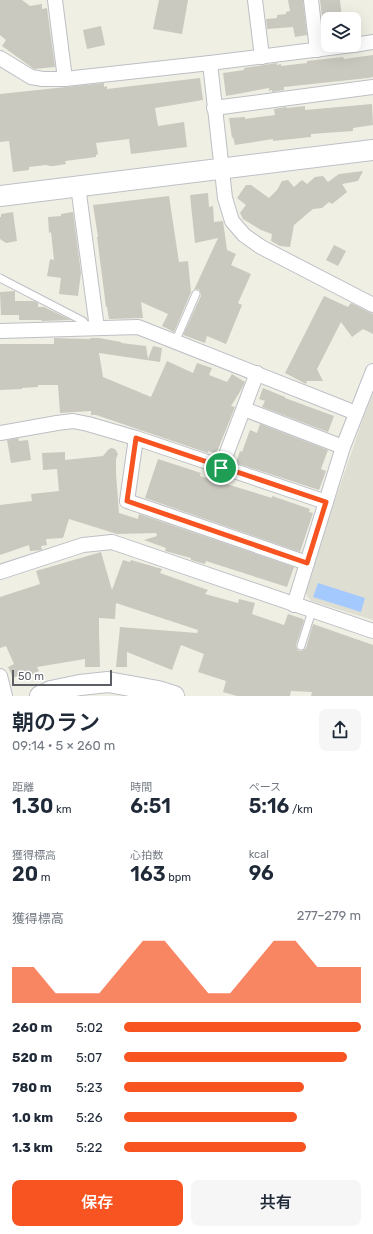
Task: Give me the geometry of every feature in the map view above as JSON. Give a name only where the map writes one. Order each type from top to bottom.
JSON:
[{"type":"street","points":[[55,0],[65,79]]},
{"type":"street","points":[[256,0],[262,57]]},
{"type":"street","points":[[311,0],[316,50]]},
{"type":"street","points":[[361,44],[373,42]]},
{"type":"street","points":[[0,58],[31,78],[65,79],[321,49]]},
{"type":"street","points":[[210,63],[225,198],[232,221],[244,235],[261,247],[373,304]]},
{"type":"street","points":[[214,108],[373,87]]},
{"type":"street","points":[[0,196],[373,150]]},
{"type":"street","points":[[78,186],[93,328]]},
{"type":"street","points":[[0,331],[138,327],[356,413]]},
{"type":"street","points":[[294,605],[343,447],[373,371]]},
{"type":"street","points":[[221,468],[257,373]]},
{"type":"street","points":[[244,410],[343,447]]},
{"type":"street","points":[[0,433],[73,421],[88,424],[136,438],[221,468],[326,502]]},
{"type":"street","points":[[136,438],[127,501],[307,563]]},
{"type":"street","points":[[0,572],[83,545],[112,542],[373,631]]},
{"type":"street","points":[[0,676],[5,696]]},
{"type":"street","points":[[40,696],[51,691],[80,685],[108,682],[158,691],[174,696]]},
{"type":"lane","points":[[0,278],[83,321],[93,328]]},
{"type":"lane","points":[[176,342],[196,294]]},
{"type":"lane","points":[[301,646],[312,611]]},
{"type":"shaded area","points":[[373,393],[373,620],[311,601],[304,591]]},
{"type":"water","points":[[318,583],[365,598],[361,612],[313,597]]},
{"type":"building","points":[[0,0],[22,0],[30,6],[42,4],[42,9],[47,8],[55,67],[34,69],[2,46],[6,40],[0,35]]},
{"type":"building","points":[[159,0],[188,0],[182,34],[153,29]]},
{"type":"building","points":[[288,0],[303,0],[307,35],[295,37],[293,27],[267,29],[266,19],[277,18],[277,15],[286,14],[286,12],[290,11]]},
{"type":"building","points":[[320,0],[340,0],[341,12],[321,12]]},
{"type":"building","points":[[101,26],[105,45],[87,49],[83,30]]},
{"type":"building","points":[[373,55],[373,77],[284,87],[284,90],[272,92],[272,90],[269,91],[269,88],[226,96],[223,73],[277,63],[277,65],[281,64],[281,66],[307,63],[307,61],[343,57],[344,59]]},
{"type":"building","points":[[200,78],[203,100],[155,108],[158,126],[184,122],[187,147],[131,154],[129,139],[96,143],[98,154],[96,157],[65,161],[66,164],[54,166],[46,165],[29,167],[29,170],[13,172],[9,141],[0,142],[0,94],[104,83],[104,87],[107,86],[107,89]]},
{"type":"building","points":[[372,104],[373,125],[353,128],[353,131],[311,134],[311,137],[273,141],[273,139],[235,145],[233,137],[232,138],[229,118],[245,117],[245,119],[275,115],[274,109],[286,107],[305,106],[305,110]]},
{"type":"building","points":[[363,171],[358,181],[342,184],[347,192],[332,204],[329,202],[322,208],[313,209],[294,225],[290,247],[280,246],[271,241],[272,234],[261,230],[243,219],[240,213],[246,205],[237,198],[246,185],[251,185],[269,198],[277,190],[282,181],[288,180],[294,187],[302,180],[307,184],[315,177],[323,176],[328,182],[339,174]]},
{"type":"building","points":[[208,193],[209,207],[213,206],[214,222],[223,221],[227,250],[236,254],[231,265],[251,274],[238,303],[242,305],[226,344],[207,336],[205,343],[183,335],[201,296],[198,289],[194,290],[218,238],[195,243],[190,195]]},
{"type":"building","points":[[169,196],[179,262],[188,261],[191,292],[174,332],[162,326],[168,314],[141,302],[143,318],[109,319],[106,307],[93,205]]},
{"type":"building","points":[[13,212],[17,241],[6,243],[0,239],[0,217],[1,214]]},
{"type":"building","points":[[73,212],[81,273],[78,296],[59,294],[61,278],[47,276],[50,259],[54,260],[51,232],[49,233],[48,217],[61,216],[61,214]]},
{"type":"building","points":[[334,245],[346,251],[338,266],[326,260]]},
{"type":"building","points":[[15,291],[15,301],[34,301],[38,303],[38,307],[44,307],[71,320],[19,320],[19,315],[1,315],[0,292]]},
{"type":"building","points":[[324,296],[348,307],[351,303],[373,314],[373,334],[363,329],[352,337],[341,322],[317,369],[323,381],[307,381],[306,384],[285,373]]},
{"type":"building","points":[[54,338],[99,338],[121,343],[146,346],[148,359],[153,346],[162,348],[160,362],[99,353],[103,377],[151,397],[167,361],[193,373],[197,363],[212,368],[209,375],[227,382],[232,374],[245,382],[231,406],[235,407],[216,454],[208,451],[208,453],[96,415],[91,415],[91,411],[60,413],[58,385],[38,385],[38,387],[0,390],[0,344],[54,344]]},
{"type":"building","points":[[263,388],[285,398],[334,416],[328,432],[262,407],[265,401],[259,399]]},
{"type":"building","points":[[260,424],[328,450],[321,469],[326,471],[319,490],[236,463],[240,451],[242,452],[250,430],[257,433]]},
{"type":"building","points":[[18,438],[19,441],[28,440],[31,460],[11,463],[7,440]]},
{"type":"building","points":[[111,448],[115,449],[118,454],[116,459],[116,474],[119,513],[138,519],[139,514],[294,567],[287,587],[206,561],[205,564],[191,560],[191,558],[165,551],[166,548],[144,540],[157,536],[156,533],[117,534],[69,519],[63,538],[46,539],[47,545],[41,546],[42,550],[30,551],[29,545],[0,555],[0,505],[32,501],[31,494],[59,491],[57,469],[43,470],[42,453],[65,452],[65,460],[103,456]]},
{"type":"building","points":[[158,459],[201,473],[200,476],[272,498],[272,496],[310,509],[309,512],[313,513],[300,552],[145,498]]},
{"type":"building","points":[[101,552],[112,590],[123,560],[130,562],[131,560],[162,569],[160,573],[208,590],[205,594],[238,603],[239,599],[255,603],[252,614],[284,625],[288,614],[303,619],[304,621],[296,645],[299,651],[306,648],[313,624],[373,645],[373,696],[311,696],[312,692],[291,691],[290,696],[237,696],[223,692],[226,681],[198,672],[204,654],[181,645],[172,670],[127,652],[127,667],[116,667],[120,627],[197,633],[198,630],[116,603],[115,619],[99,618],[100,667],[85,667],[85,659],[37,667],[39,671],[27,677],[25,673],[13,678],[8,667],[14,664],[6,646],[0,648],[0,597],[40,584],[36,571]]},
{"type":"route","points":[[136,438],[221,468],[326,502],[307,563],[127,501],[136,438]]}]
